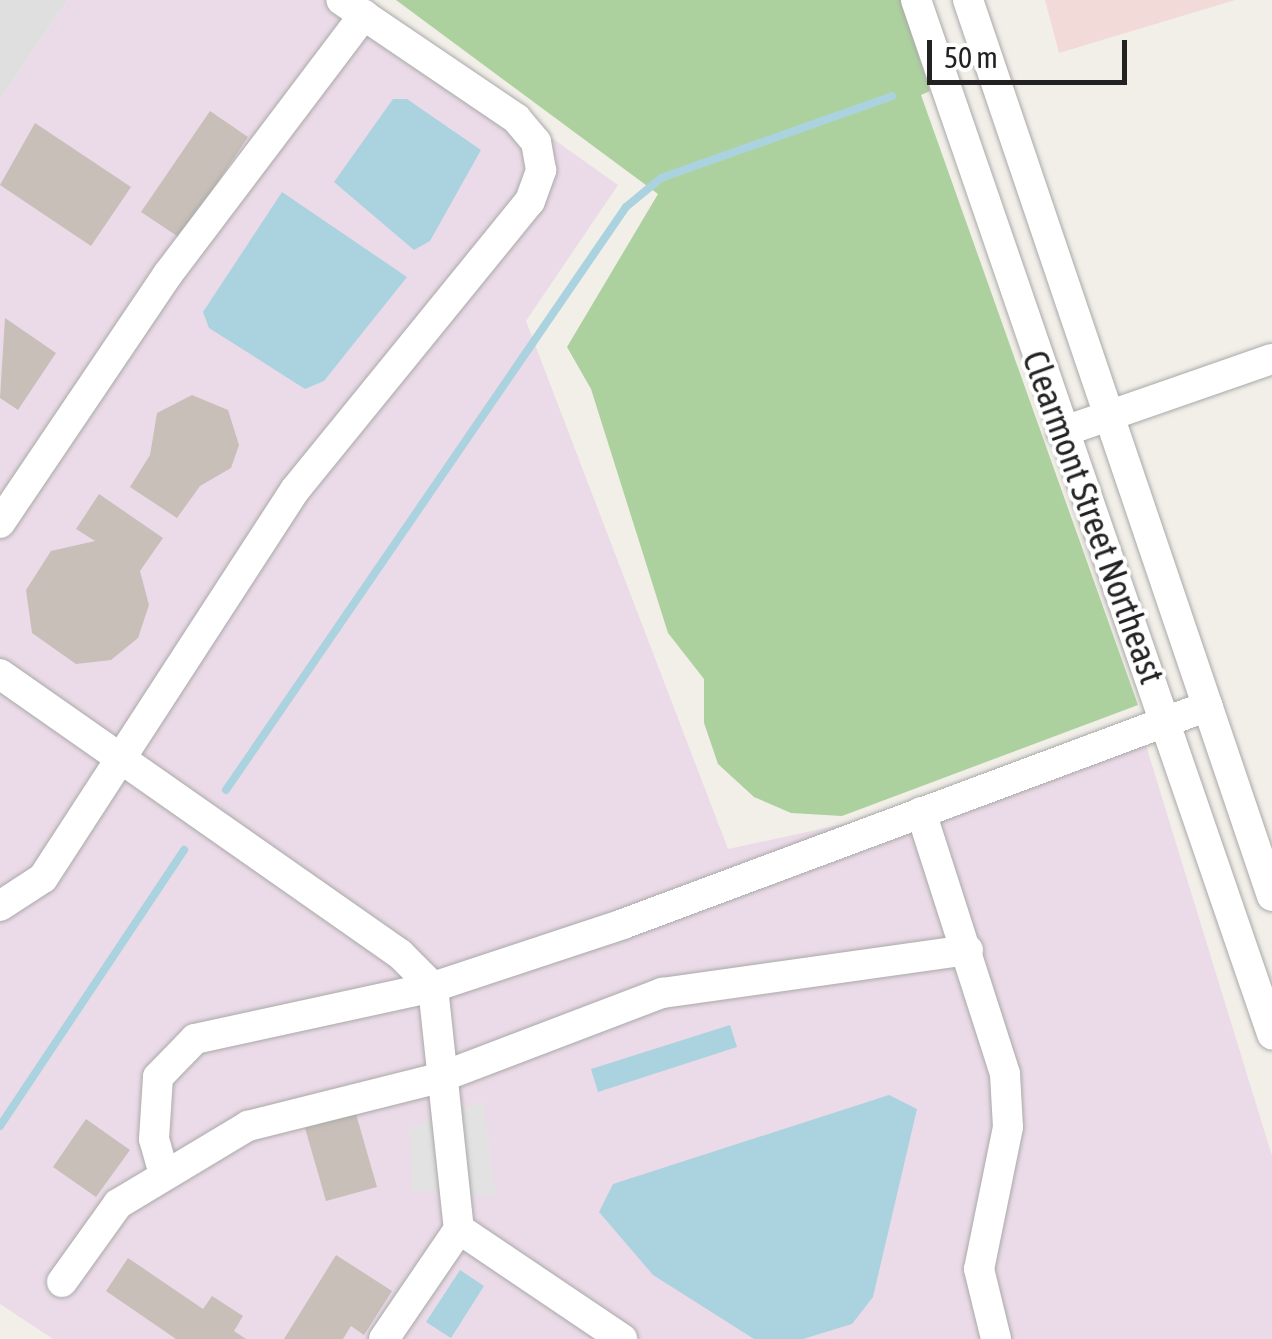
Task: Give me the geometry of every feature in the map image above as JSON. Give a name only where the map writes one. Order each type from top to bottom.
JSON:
[{"type":"street","name":"Clearmont Street Northeast","points":[[916,0],[1272,1034]]},
{"type":"street","name":"Clearmont Street Northeast","points":[[968,0],[1272,896]]},
{"type":"street","points":[[0,523],[353,8],[517,119],[536,142],[541,170],[530,202],[295,490],[43,878],[0,906]]},
{"type":"street","points":[[1062,432],[1110,419],[1271,361]]},
{"type":"street","points":[[0,674],[400,954],[433,987],[439,1078],[459,1229],[384,1339]]},
{"type":"street","points":[[164,1174],[154,1139],[158,1077],[195,1040],[433,987],[1208,706]]},
{"type":"street","points":[[921,812],[1005,1074],[1008,1127],[979,1269],[996,1339]]},
{"type":"street","points":[[62,1282],[118,1204],[248,1126],[439,1078],[662,992],[968,950]]},
{"type":"street","points":[[459,1229],[622,1339]]},
{"type":"shaded area","points":[[0,0],[68,0],[0,100]]},
{"type":"shaded area","points":[[68,0],[357,0],[618,185],[526,321],[728,849],[871,818],[1137,716],[1272,1156],[1272,1339],[53,1339],[0,1304],[0,100]]},
{"type":"shaded area","points":[[1045,0],[1235,0],[1059,53]]},
{"type":"shaded area","points":[[483,1101],[496,1196],[412,1191],[409,1128]]},
{"type":"green space","points":[[396,0],[901,0],[930,91],[921,95],[1138,705],[842,816],[791,813],[754,797],[718,764],[704,723],[704,679],[668,633],[591,389],[567,347],[658,194]]},
{"type":"water","points":[[393,99],[407,99],[481,150],[430,241],[414,250],[334,182]]},
{"type":"water","points":[[282,192],[407,277],[324,381],[305,389],[209,328],[203,312]]},
{"type":"water","points":[[730,1025],[737,1047],[598,1092],[591,1069]]},
{"type":"water","points":[[889,1095],[917,1109],[873,1297],[852,1324],[803,1339],[754,1339],[653,1275],[599,1212],[613,1184]]},
{"type":"water","points":[[460,1270],[484,1286],[451,1338],[426,1322]]},
{"type":"building","points":[[210,111],[248,137],[180,238],[141,212]]},
{"type":"building","points":[[35,123],[131,187],[91,246],[0,185]]},
{"type":"building","points":[[5,318],[56,353],[18,410],[0,398]]},
{"type":"building","points":[[192,395],[228,410],[239,445],[231,468],[200,486],[177,518],[130,487],[150,455],[157,413]]},
{"type":"building","points":[[99,494],[163,538],[140,571],[149,605],[138,638],[111,660],[76,664],[32,633],[26,590],[51,551],[95,541],[76,529]]},
{"type":"building","points":[[356,1114],[377,1187],[326,1201],[305,1128]]},
{"type":"building","points":[[86,1119],[130,1150],[96,1197],[53,1167]]},
{"type":"building","points":[[336,1255],[392,1291],[364,1335],[351,1326],[343,1339],[284,1339]]},
{"type":"building","points":[[128,1258],[203,1309],[212,1296],[243,1316],[234,1331],[246,1339],[176,1339],[106,1291]]},
{"type":"waterway","points":[[226,790],[626,207],[661,178],[892,96]]},
{"type":"waterway","points":[[0,1126],[184,850]]}]
